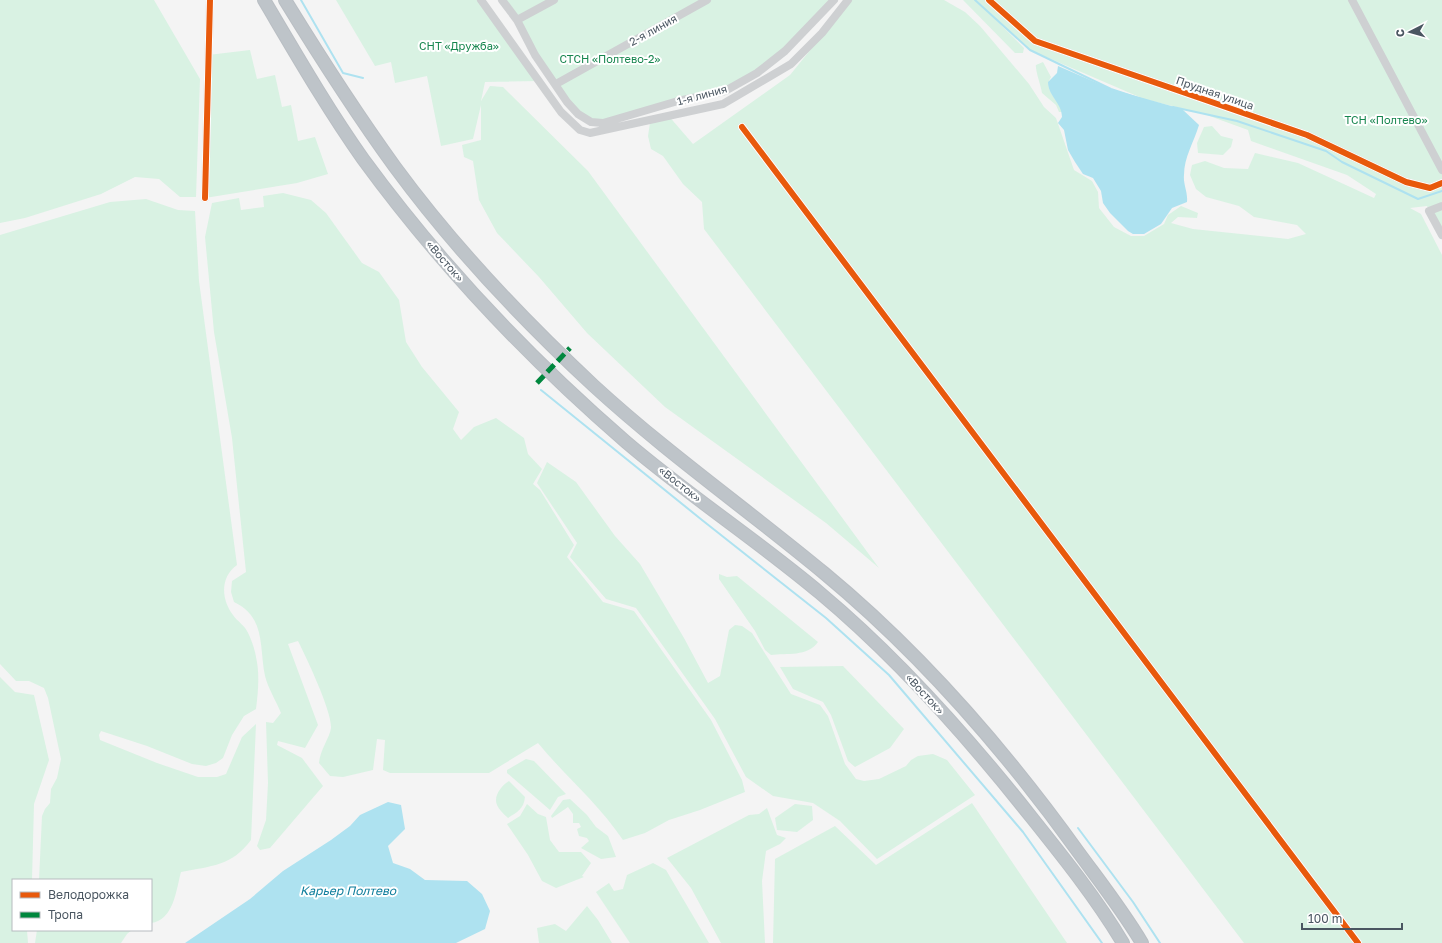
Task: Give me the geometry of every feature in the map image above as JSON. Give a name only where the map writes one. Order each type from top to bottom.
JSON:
[{"type":"highway","name":"«Восток»","points":[[264,0],[304,68],[363,158],[434,250],[482,303],[533,355],[627,442],[818,592],[866,634],[918,685],[1000,778],[1076,873],[1123,943]]},
{"type":"highway","name":"«Восток»","points":[[285,0],[321,58],[396,168],[465,255],[543,336],[643,430],[823,573],[882,624],[975,720],[1014,767],[1112,896],[1142,943]]},
{"type":"street","points":[[205,198],[210,0]]},
{"type":"street","points":[[481,0],[561,112],[580,130],[590,133],[723,104],[791,64],[822,33],[848,0]]},
{"type":"street","name":"1-я линия","points":[[502,0],[517,20],[535,55],[578,114],[591,122],[603,123],[678,101],[725,92],[757,73],[785,51],[834,0]]},
{"type":"street","points":[[517,20],[554,0]]},
{"type":"street","name":"2-я линия","points":[[556,84],[708,0]]},
{"type":"street","name":"Прудная улица","points":[[989,0],[1035,41],[1306,135],[1406,182],[1430,188],[1442,183]]},
{"type":"street","points":[[1352,0],[1442,170]]},
{"type":"street","points":[[742,127],[1358,943]]},
{"type":"street","points":[[1442,206],[1429,211],[1442,235]]},
{"type":"green space","points":[[0,0],[154,0],[200,79],[196,197],[180,197],[159,179],[135,177],[101,194],[25,218],[0,223]]},
{"type":"green space","name":"СНТ «Дружба»","points":[[336,0],[480,0],[540,81],[485,82],[481,101],[490,86],[503,87],[588,171],[879,568],[826,523],[665,407],[587,333],[539,277],[497,233],[479,200],[473,161],[464,157],[462,145],[481,140],[481,105],[473,139],[441,146],[427,76],[395,83],[391,62],[375,66]]},
{"type":"green space","name":"СТСН «Полтево-2»","points":[[502,0],[834,0],[785,51],[725,91],[603,123],[578,114]]},
{"type":"green space","name":"ТСН «Полтево»","points":[[851,0],[944,0],[965,12],[980,26],[1029,84],[1044,107],[1056,118],[1074,170],[1092,181],[1098,192],[1099,208],[1114,227],[1131,236],[1144,236],[1164,224],[1168,215],[1181,206],[1198,213],[1197,218],[1178,217],[1171,223],[1193,229],[1288,239],[1306,234],[1297,225],[1254,217],[1239,206],[1206,197],[1196,189],[1190,175],[1192,165],[1205,161],[1224,168],[1248,169],[1255,153],[1298,163],[1374,198],[1376,194],[1347,175],[1251,141],[1248,130],[1204,114],[1144,99],[1030,50],[989,13],[1024,48],[1023,53],[1015,53],[963,0],[1442,0],[1442,235],[1427,206],[1410,208],[1421,214],[1442,255],[1442,943],[1244,943],[704,229],[702,202],[683,184],[663,156],[651,149],[648,136],[650,123],[667,114],[693,144],[790,75]]},
{"type":"green space","points":[[250,50],[257,79],[275,75],[282,107],[291,105],[298,141],[315,137],[328,174],[297,183],[205,198],[208,55]]},
{"type":"green space","points":[[1043,62],[1051,77],[1049,82],[1050,91],[1062,112],[1059,112],[1056,105],[1042,93],[1036,65]]},
{"type":"green space","points":[[1212,126],[1221,136],[1233,139],[1231,147],[1223,155],[1198,153],[1197,143],[1204,127]]},
{"type":"green space","points":[[283,193],[311,200],[326,213],[362,263],[379,272],[399,300],[406,342],[422,367],[459,412],[453,429],[461,440],[474,427],[496,418],[524,438],[528,454],[542,469],[533,484],[540,490],[574,545],[567,557],[603,602],[634,611],[711,720],[742,780],[745,792],[700,810],[669,820],[645,833],[623,840],[593,802],[538,743],[489,773],[390,773],[383,770],[385,740],[377,739],[373,770],[343,777],[330,776],[319,763],[321,753],[330,732],[330,720],[318,684],[298,641],[288,644],[318,725],[305,748],[278,741],[277,745],[302,758],[323,786],[270,848],[260,850],[257,846],[266,820],[268,783],[266,722],[273,723],[281,713],[266,681],[261,644],[256,624],[252,616],[244,608],[234,602],[231,592],[232,581],[246,572],[232,438],[214,332],[205,237],[212,203],[239,198],[241,210],[264,207],[263,196]]},
{"type":"green space","points":[[146,199],[178,210],[195,211],[199,281],[237,565],[231,570],[225,582],[224,588],[226,602],[229,609],[246,629],[253,644],[258,677],[256,709],[244,716],[232,735],[223,758],[216,763],[206,766],[192,764],[147,746],[101,731],[99,735],[100,740],[157,763],[198,777],[217,777],[226,774],[242,737],[256,724],[251,840],[244,849],[220,864],[181,872],[173,903],[169,910],[159,921],[152,923],[152,879],[39,879],[42,816],[50,803],[51,789],[57,778],[61,759],[48,698],[44,688],[29,681],[16,681],[0,664],[0,235],[110,202]]},
{"type":"green space","points":[[547,462],[576,482],[615,536],[640,564],[684,638],[708,683],[720,676],[729,630],[735,625],[742,626],[752,633],[791,694],[820,705],[828,716],[845,764],[856,779],[864,781],[879,779],[906,766],[911,760],[918,756],[933,754],[947,760],[975,795],[877,859],[840,821],[813,803],[773,796],[746,777],[715,719],[636,608],[606,599],[570,557],[577,543],[537,483]]},
{"type":"green space","points":[[719,574],[727,577],[737,576],[818,642],[814,647],[803,652],[771,655],[765,650],[755,631],[719,579]]},
{"type":"green space","points":[[843,666],[904,729],[890,748],[855,767],[848,761],[831,715],[823,702],[793,689],[780,667]]},
{"type":"green space","points":[[0,677],[15,692],[34,695],[49,760],[34,804],[32,879],[12,879],[12,931],[27,931],[28,943],[0,943]]},
{"type":"green space","points":[[526,759],[534,761],[566,794],[558,797],[550,810],[507,773],[507,770]]},
{"type":"green space","points":[[509,781],[525,797],[522,807],[508,818],[499,809],[496,798],[499,791]]},
{"type":"green space","points":[[570,799],[587,815],[596,827],[608,836],[616,857],[601,859],[581,848],[589,841],[587,838],[579,836],[577,829],[581,827],[579,823],[573,823],[573,814],[568,807],[552,818],[551,816],[563,800]]},
{"type":"green space","points":[[972,803],[1067,943],[773,943],[775,859],[835,826],[876,865]]},
{"type":"green space","points":[[527,804],[538,814],[546,817],[550,840],[559,852],[581,852],[591,863],[582,876],[584,877],[556,888],[542,881],[528,855],[507,824],[520,816]]},
{"type":"green space","points":[[795,804],[812,806],[813,820],[797,832],[777,830],[775,818]]},
{"type":"green space","points":[[767,808],[777,835],[786,838],[780,844],[766,851],[762,881],[765,943],[721,943],[691,888],[667,858],[749,815],[759,814]]},
{"type":"green space","points":[[653,863],[666,870],[709,943],[630,943],[596,892],[609,883],[614,891],[623,889],[627,875]]},
{"type":"green space","points":[[587,906],[598,920],[612,943],[539,943],[537,928],[555,924],[566,931]]},
{"type":"green space","points":[[37,931],[131,931],[121,943],[35,943]]},
{"type":"water","points":[[1058,66],[1111,89],[1182,109],[1199,125],[1184,168],[1187,202],[1172,208],[1161,224],[1144,234],[1133,234],[1128,231],[1110,213],[1103,203],[1101,191],[1093,178],[1083,174],[1068,150],[1064,130],[1058,123],[1062,117],[1060,108],[1050,91],[1048,82],[1057,73]]},
{"type":"water","name":"Карьер Полтево","points":[[388,802],[401,805],[405,829],[388,846],[393,863],[410,869],[425,880],[467,881],[482,894],[490,911],[485,929],[456,943],[185,943],[250,899],[283,871],[331,840],[350,826],[360,815]]},
{"type":"waterway","points":[[301,0],[343,73],[363,78]]},
{"type":"waterway","points":[[975,0],[1030,50],[1111,89],[1147,101]]},
{"type":"waterway","points":[[1173,107],[1237,121],[1326,151],[1342,162],[1418,199],[1442,191]]},
{"type":"waterway","points":[[541,390],[826,618],[889,675],[1023,832],[1102,943]]},
{"type":"waterway","points":[[1078,828],[1133,902],[1160,943]]},
{"type":"marked path","points":[[537,383],[570,348]]},
{"type":"cycle path","points":[[205,198],[210,0]]},
{"type":"cycle path","points":[[989,0],[1035,41],[1307,135],[1406,182],[1430,188],[1442,183]]},
{"type":"cycle path","points":[[742,127],[1358,943]]}]
